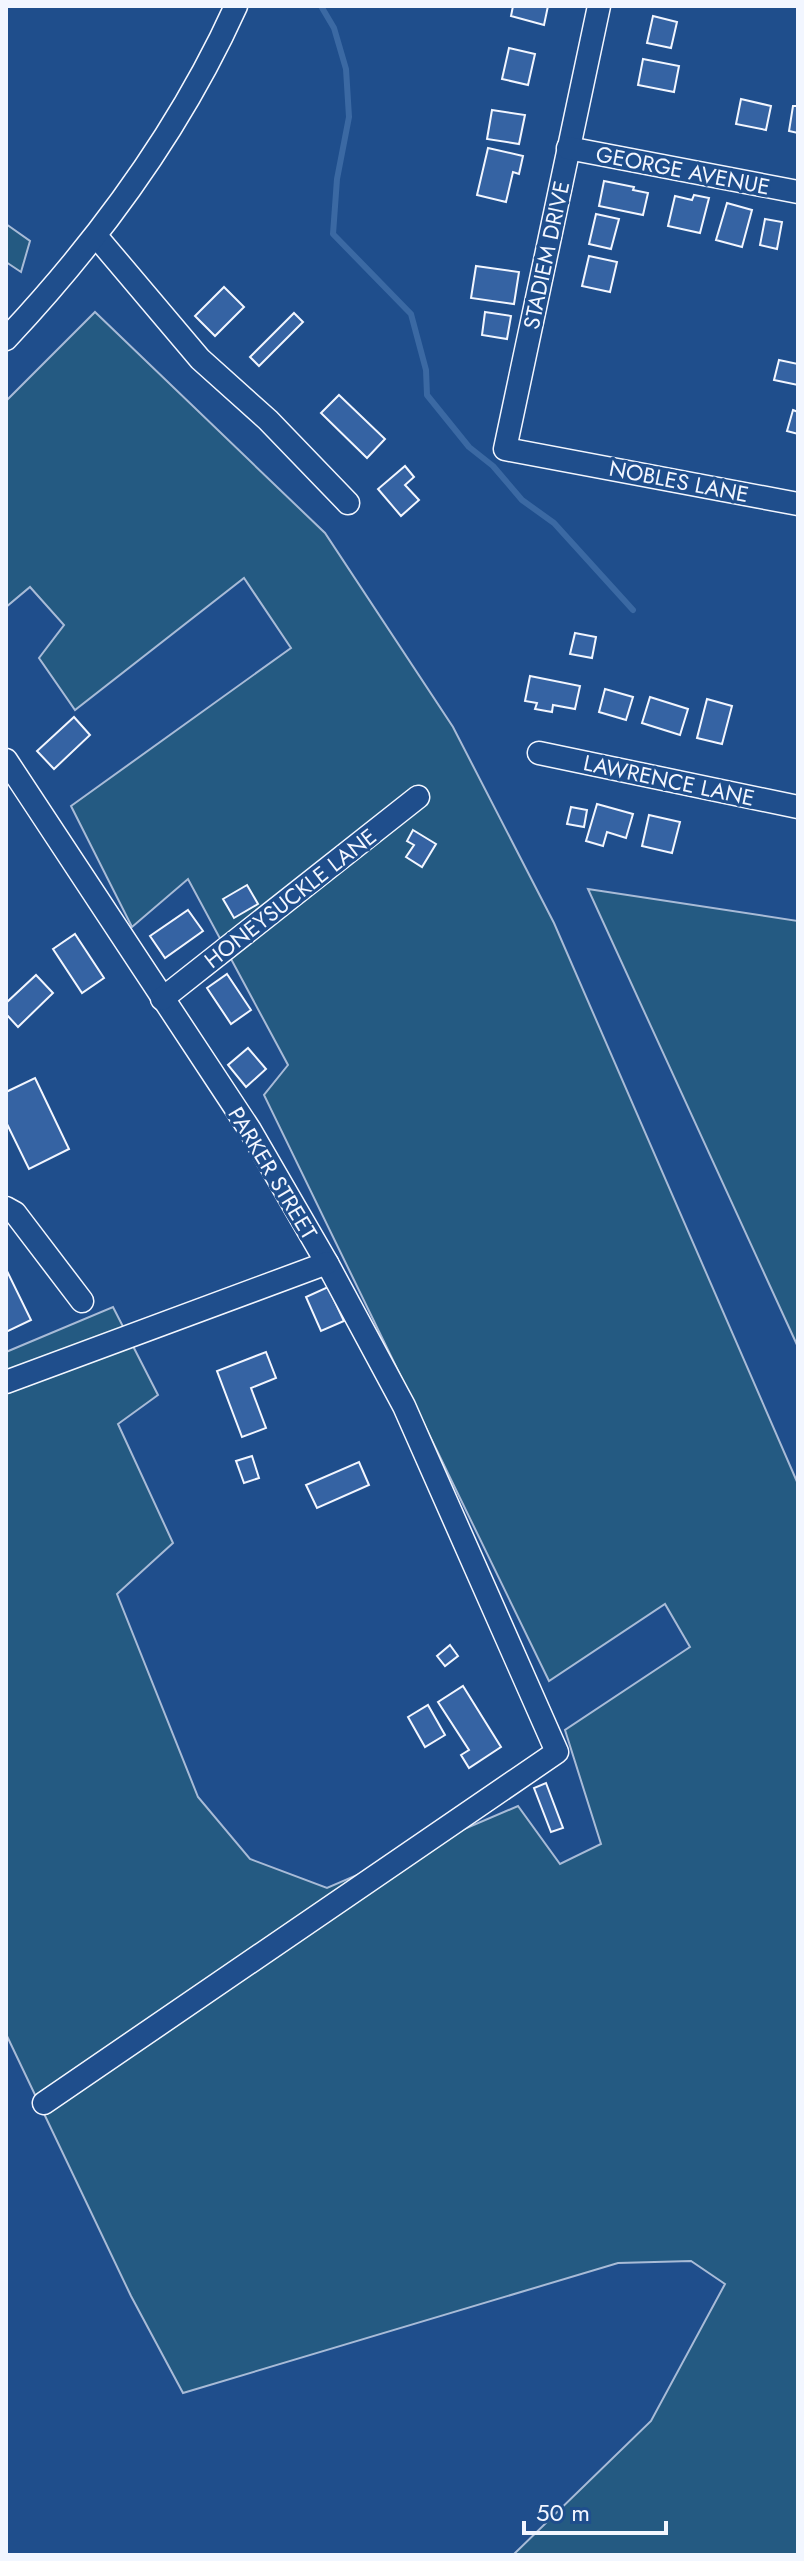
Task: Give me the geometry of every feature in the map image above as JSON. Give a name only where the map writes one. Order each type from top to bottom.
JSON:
[{"type":"street","points":[[6,339],[96,236],[171,130],[236,6]]},
{"type":"street","name":"STADIEM DRIVE","points":[[561,459],[505,449],[599,6]]},
{"type":"street","name":"GEORGE AVENUE","points":[[568,148],[798,192]]},
{"type":"street","points":[[96,236],[200,359],[268,420],[348,503]]},
{"type":"street","name":"NOBLES LANE","points":[[561,459],[798,504]]},
{"type":"street","name":"LAWRENCE LANE","points":[[539,753],[798,807]]},
{"type":"street","name":"PARKER STREET","points":[[6,760],[250,1130],[327,1263],[404,1406],[557,1752],[44,2103]]},
{"type":"street","name":"HONEYSUCKLE LANE","points":[[162,999],[418,797]]},
{"type":"street","points":[[6,1208],[15,1213],[82,1301]]},
{"type":"street","points":[[6,1382],[327,1263]]},
{"type":"shaded area","points":[[6,224],[30,241],[21,272],[6,262]]},
{"type":"shaded area","points":[[95,312],[325,533],[453,727],[554,923],[798,1484],[798,2555],[513,2555],[651,2421],[725,2284],[691,2261],[618,2263],[183,2393],[131,2296],[6,2034],[6,1352],[113,1307],[158,1395],[118,1424],[173,1543],[117,1594],[198,1797],[250,1859],[327,1888],[518,1806],[560,1864],[601,1844],[565,1730],[690,1647],[665,1604],[549,1681],[264,1095],[288,1065],[188,879],[132,927],[71,806],[291,648],[244,578],[75,710],[39,658],[64,625],[30,587],[6,607],[6,401]]},
{"type":"shaded area","points":[[588,889],[798,921],[798,1347]]},
{"type":"building","points":[[513,6],[548,6],[544,25],[511,16]]},
{"type":"building","points":[[653,16],[677,22],[671,48],[647,43]]},
{"type":"building","points":[[509,48],[535,54],[528,85],[502,79]]},
{"type":"building","points":[[643,59],[679,66],[674,92],[638,85]]},
{"type":"building","points":[[741,99],[771,106],[766,130],[736,124]]},
{"type":"building","points":[[793,106],[798,106],[798,133],[789,131]]},
{"type":"building","points":[[492,110],[525,115],[519,144],[487,139]]},
{"type":"building","points":[[488,148],[523,156],[519,174],[513,172],[506,202],[477,195]]},
{"type":"building","points":[[604,181],[648,193],[643,215],[599,206]]},
{"type":"building","points":[[694,195],[709,198],[700,233],[668,226],[675,196],[692,200]]},
{"type":"building","points":[[727,203],[752,210],[742,247],[716,240]]},
{"type":"building","points":[[596,214],[619,219],[611,249],[589,244]]},
{"type":"building","points":[[765,219],[782,222],[777,249],[760,245]]},
{"type":"building","points":[[589,256],[617,262],[610,292],[582,286]]},
{"type":"building","points":[[476,266],[519,272],[514,304],[471,298]]},
{"type":"building","points":[[224,287],[244,307],[215,336],[195,316]]},
{"type":"building","points":[[485,312],[511,316],[507,339],[482,335]]},
{"type":"building","points":[[294,313],[303,322],[259,366],[250,357]]},
{"type":"building","points":[[779,360],[798,364],[798,385],[774,380]]},
{"type":"building","points":[[339,395],[385,439],[367,458],[321,413]]},
{"type":"building","points":[[793,410],[798,412],[798,434],[787,431]]},
{"type":"building","points":[[405,466],[414,477],[405,485],[419,500],[401,516],[378,489]]},
{"type":"building","points":[[575,633],[596,637],[592,658],[570,654]]},
{"type":"building","points":[[530,676],[580,686],[575,709],[553,705],[552,712],[535,709],[537,703],[525,701]]},
{"type":"building","points":[[605,689],[633,697],[626,720],[599,712]]},
{"type":"building","points":[[650,697],[688,709],[680,735],[642,723]]},
{"type":"building","points":[[707,699],[732,706],[722,744],[697,738]]},
{"type":"building","points":[[74,717],[90,735],[54,769],[37,751]]},
{"type":"building","points":[[597,804],[633,814],[626,838],[607,832],[603,846],[586,841]]},
{"type":"building","points":[[571,807],[587,810],[584,827],[567,824]]},
{"type":"building","points":[[649,815],[680,822],[672,853],[642,846]]},
{"type":"building","points":[[413,830],[436,844],[422,867],[406,857],[414,845],[407,841]]},
{"type":"building","points":[[247,885],[258,904],[234,918],[223,899]]},
{"type":"building","points":[[188,910],[203,931],[165,958],[150,936]]},
{"type":"building","points":[[75,934],[104,978],[82,993],[53,949]]},
{"type":"building","points":[[227,974],[251,1010],[231,1024],[207,988]]},
{"type":"building","points":[[36,975],[53,993],[18,1027],[6,1014],[6,1003]]},
{"type":"building","points":[[248,1048],[266,1069],[246,1087],[228,1065]]},
{"type":"building","points":[[35,1078],[69,1149],[29,1169],[6,1122],[6,1092]]},
{"type":"building","points":[[6,1269],[31,1320],[6,1332]]},
{"type":"building","points":[[328,1287],[344,1321],[321,1331],[306,1297]]},
{"type":"building","points":[[266,1352],[276,1378],[251,1388],[266,1428],[242,1437],[217,1371]]},
{"type":"building","points":[[252,1456],[259,1478],[244,1483],[236,1461]]},
{"type":"building","points":[[359,1462],[369,1485],[317,1508],[306,1485]]},
{"type":"building","points":[[450,1645],[458,1656],[445,1666],[437,1656]]},
{"type":"building","points":[[463,1686],[501,1747],[469,1768],[461,1755],[469,1750],[438,1702]]},
{"type":"building","points":[[428,1705],[445,1735],[425,1747],[408,1717]]},
{"type":"building","points":[[546,1783],[563,1828],[551,1832],[534,1788]]},
{"type":"waterway","points":[[321,6],[334,28],[346,69],[349,117],[337,179],[333,234],[411,314],[426,370],[427,395],[469,447],[493,466],[522,500],[554,523],[633,610]]}]
